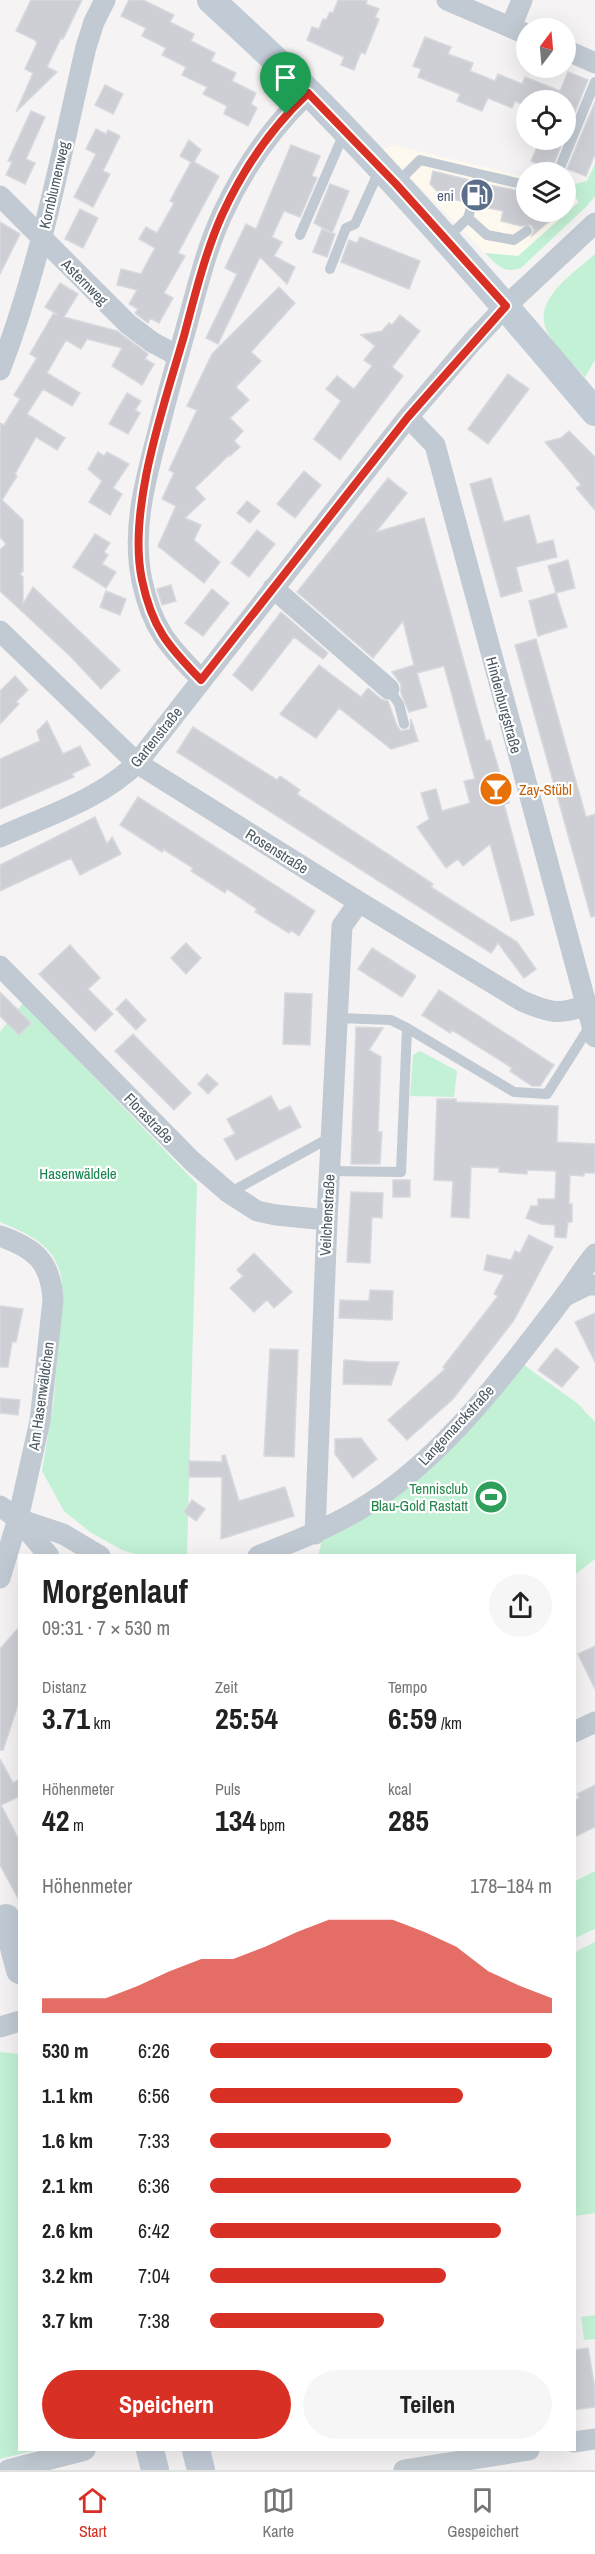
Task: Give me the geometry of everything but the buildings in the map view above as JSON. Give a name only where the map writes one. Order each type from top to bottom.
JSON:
[{"type":"street","name":"Kornblumenweg","points":[[0,370],[24,303],[42,238],[86,47],[94,22],[105,0]]},
{"type":"street","points":[[211,0],[308,93],[388,176],[506,306],[595,412]]},
{"type":"street","points":[[447,0],[516,29]]},
{"type":"street","points":[[520,18],[522,0]]},
{"type":"street","points":[[576,54],[595,63]]},
{"type":"street","points":[[201,680],[165,642],[154,623],[142,579],[138,552],[142,496],[178,356],[210,245],[222,214],[264,143],[286,114],[308,93]]},
{"type":"street","name":"Asternweg","points":[[0,196],[128,324],[152,342],[178,356]]},
{"type":"street","name":"Gartenstraße","points":[[0,837],[106,789],[122,778],[137,763],[408,417],[506,306],[595,223]]},
{"type":"street","name":"Hindenburgstraße","points":[[408,417],[435,445],[591,1022]]},
{"type":"street","points":[[273,588],[389,689]]},
{"type":"street","name":"Rosenstraße","points":[[0,631],[137,763],[358,902],[522,1001],[546,1011],[562,1013],[591,1022]]},
{"type":"street","name":"Veilchenstraße","points":[[315,1534],[327,1220],[342,926],[358,902]]},
{"type":"street","name":"Florastraße","points":[[0,966],[192,1161],[229,1193],[257,1211],[327,1220]]},
{"type":"street","name":"Am Hasenwäldchen","points":[[0,1236],[21,1244],[41,1260],[52,1284],[53,1300],[40,1421],[18,1519],[0,1578]]},
{"type":"street","name":"Langemarckstraße","points":[[263,1554],[315,1534],[375,1500],[408,1474],[484,1397],[595,1254]]},
{"type":"street","name":"Langemarckstraße","points":[[564,1296],[592,1282]]},
{"type":"street","points":[[0,1506],[18,1519],[47,1554]]},
{"type":"street","points":[[18,1519],[63,1534],[97,1554]]},
{"type":"street","points":[[576,1731],[595,1722]]},
{"type":"street","points":[[8,1921],[18,1962]]},
{"type":"street","points":[[0,2027],[18,2022]]},
{"type":"street","points":[[576,2442],[595,2439]]},
{"type":"street","points":[[8,2470],[81,2451]]},
{"type":"street","points":[[150,2451],[155,2470]]},
{"type":"street","points":[[196,2451],[201,2470]]},
{"type":"street","points":[[404,2470],[523,2451]]},
{"type":"lane","points":[[562,162],[595,82]]},
{"type":"lane","points":[[300,235],[345,131]]},
{"type":"lane","points":[[330,269],[346,228],[355,224],[388,176],[420,160],[478,178],[516,184]]},
{"type":"lane","points":[[446,239],[468,218],[472,204]]},
{"type":"lane","points":[[468,218],[488,235],[514,240],[527,231]]},
{"type":"lane","points":[[389,689],[399,704],[404,724]]},
{"type":"lane","points":[[338,1018],[391,1020],[514,1092],[547,1094],[591,1022]]},
{"type":"lane","points":[[330,1171],[401,1172],[407,1028]]},
{"type":"lane","points":[[229,1193],[331,1137]]},
{"type":"shaded area","name":"eni","points":[[393,145],[516,175],[516,222],[556,222],[518,256],[485,253],[383,150]]},
{"type":"green space","points":[[595,164],[595,196],[576,216],[576,205],[579,202],[576,198],[576,184],[587,181]]},
{"type":"green space","points":[[556,222],[570,222],[521,268],[505,269],[497,265],[485,253],[518,256]]},
{"type":"green space","points":[[595,254],[595,360],[585,377],[549,335],[544,323],[544,311],[556,289]]},
{"type":"green space","name":"Hasenwäldele","points":[[23,1003],[197,1184],[187,1554],[135,1554],[122,1550],[90,1532],[64,1511],[42,1471],[54,1399],[62,1283],[55,1260],[49,1251],[32,1237],[0,1222],[0,1032]]},
{"type":"green space","points":[[420,1051],[457,1071],[454,1097],[410,1096],[413,1055]]},
{"type":"green space","name":"Tennisclub Blau-Gold Rastatt","points":[[524,1365],[577,1403],[595,1422],[595,1559],[576,1574],[576,1554],[318,1554],[322,1540]]},
{"type":"green space","points":[[595,1871],[595,1929],[576,1938],[576,1880]]},
{"type":"green space","points":[[595,1942],[595,2213],[576,2216],[576,1952]]},
{"type":"green space","points":[[0,2052],[18,2054],[18,2451],[32,2451],[0,2459]]},
{"type":"green space","points":[[595,2315],[595,2339],[584,2340],[581,2317]]},
{"type":"place","name":"eni","points":[[477,195]]},
{"type":"place","name":"Zay-Stübl","points":[[496,789]]},
{"type":"place","name":"Tennisclub Blau-Gold Rastatt","points":[[491,1497]]},
{"type":"route","points":[[308,93],[329,112],[396,184],[506,306],[408,417],[201,680],[165,642],[154,623],[147,602],[138,552],[142,496],[178,356],[210,245],[235,189],[264,143],[286,114],[308,93]]}]
